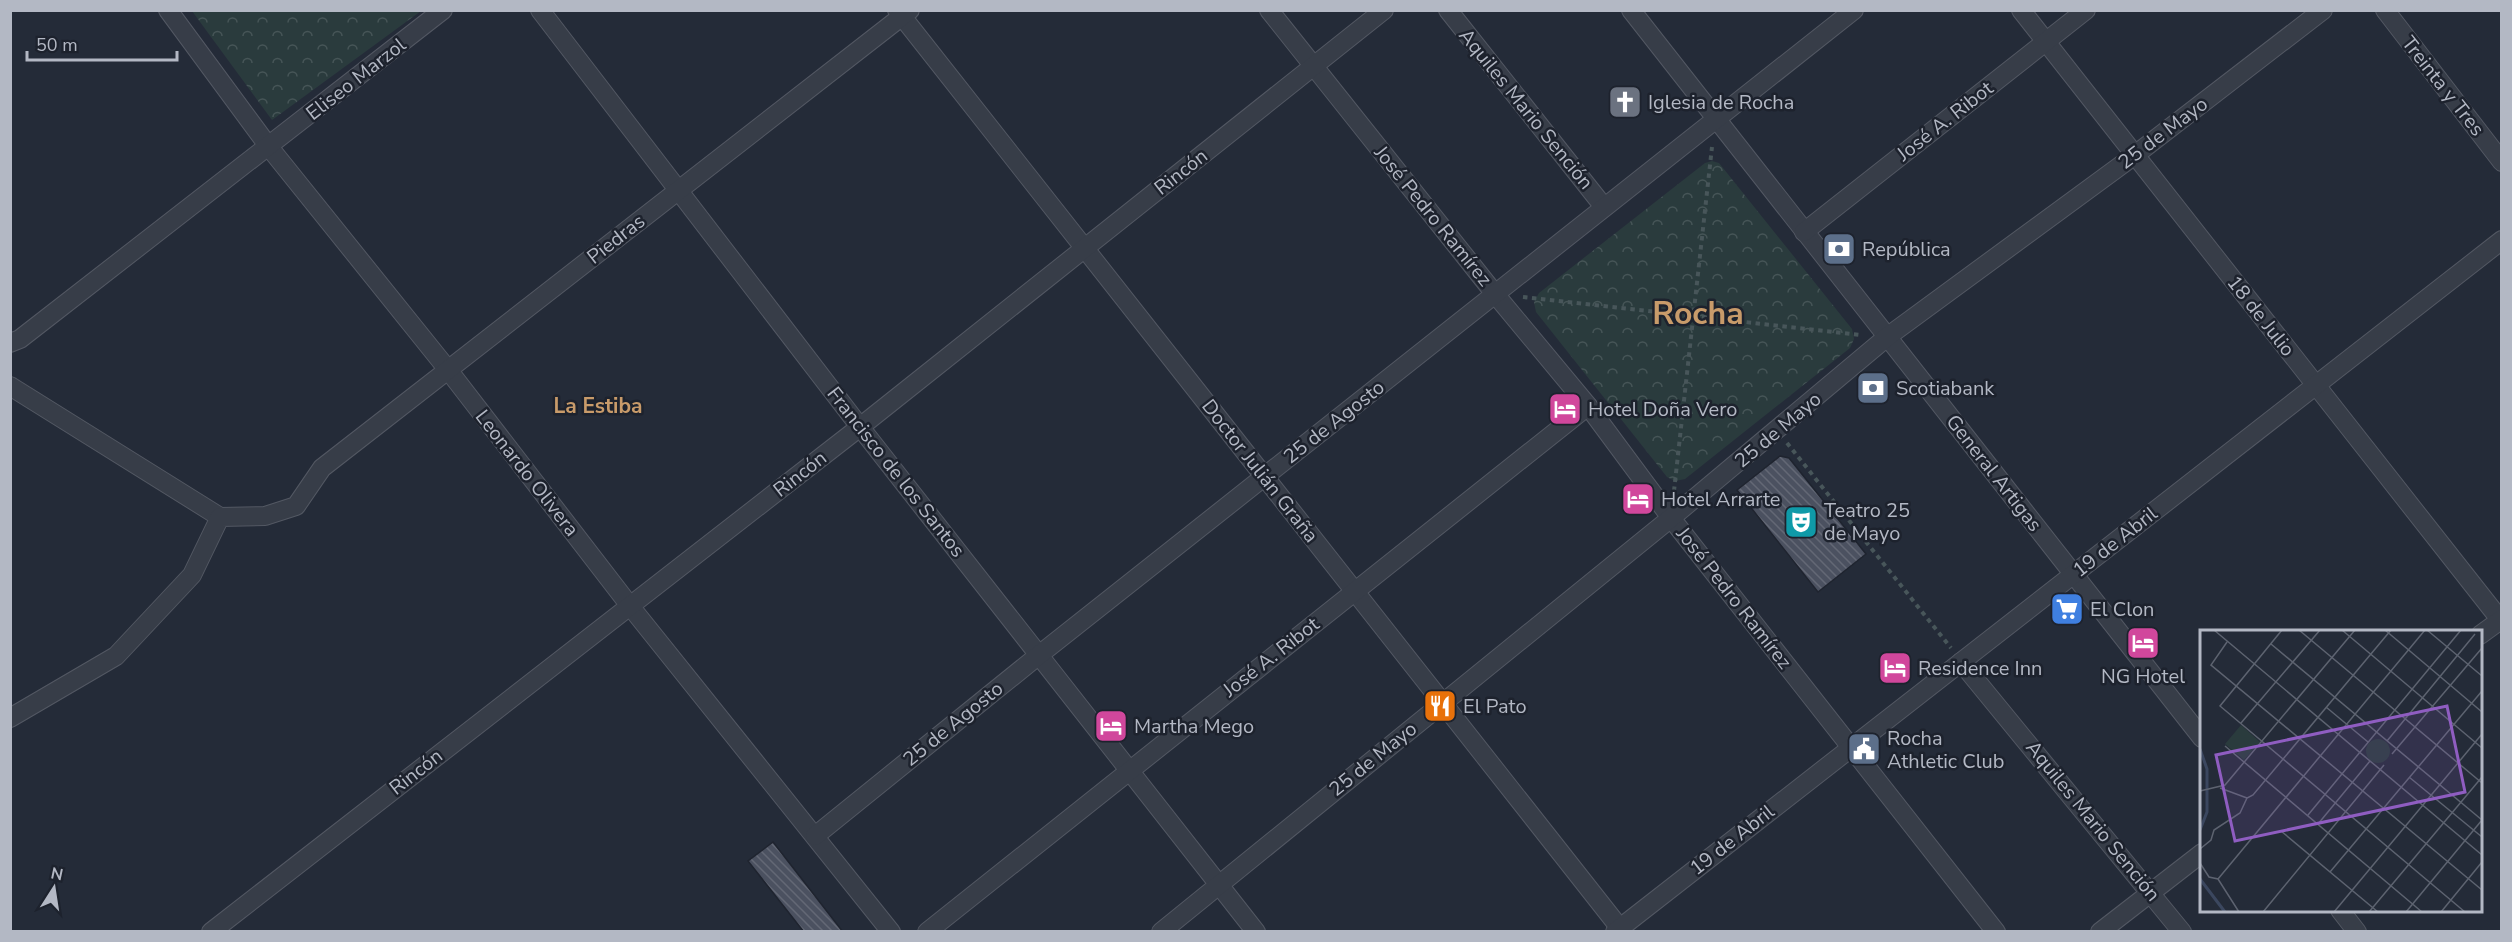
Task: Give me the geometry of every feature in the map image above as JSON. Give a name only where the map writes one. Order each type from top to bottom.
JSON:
[{"type":"street","name":"Leonardo Olivera","points":[[168,10],[269,147],[449,371],[630,606],[891,932]]},
{"type":"street","name":"Eliseo Marzol","points":[[10,343],[20,339],[443,10]]},
{"type":"street","name":"Francisco de los Santos","points":[[540,10],[860,427],[1256,932]]},
{"type":"street","name":"José Pedro Ramírez","points":[[1269,10],[1495,294],[1588,406],[1671,519],[1996,932]]},
{"type":"street","name":"Rincón","points":[[211,932],[860,427],[1384,10]]},
{"type":"street","name":"Aquiles Mario Sención","points":[[1448,10],[1604,207]]},
{"type":"street","name":"General Artigas","points":[[1631,10],[2200,735]]},
{"type":"street","name":"25 de Agosto","points":[[815,836],[1039,655],[1854,10]]},
{"type":"street","name":"18 de Julio","points":[[2021,10],[2501,620]]},
{"type":"street","name":"José A. Ribot","points":[[1804,232],[2086,10]]},
{"type":"street","name":"25 de Mayo","points":[[1161,932],[1442,702],[1724,476],[1887,338],[2135,155],[2323,10]]},
{"type":"street","name":"Treinta y Tres","points":[[2385,10],[2502,162]]},
{"type":"street","name":"Piedras","points":[[220,517],[265,516],[296,506],[321,468],[449,371],[903,13]]},
{"type":"street","name":"Doctor Julián Graña","points":[[903,13],[1619,930]]},
{"type":"street","name":"19 de Abril","points":[[1619,930],[2502,240]]},
{"type":"street","points":[[10,386],[220,517],[192,575],[116,656],[10,718]]},
{"type":"street","name":"José A. Ribot","points":[[927,932],[1588,406]]},
{"type":"street","points":[[2482,634],[2501,620]]},
{"type":"street","name":"Aquiles Mario Sención","points":[[1962,662],[2182,932]]},
{"type":"street","points":[[2100,932],[2200,855]]},
{"type":"street","points":[[2342,912],[2357,932]]},
{"type":"path","points":[[1671,519],[1715,119]]},
{"type":"path","points":[[1495,294],[1887,338]]},
{"type":"path","points":[[1777,430],[1962,662]]},
{"type":"green space","points":[[192,11],[421,11],[272,120]]},
{"type":"green space","points":[[1712,161],[1719,163],[1852,329],[1854,339],[1850,348],[1685,479],[1675,481],[1667,477],[1536,312],[1534,302],[1539,293],[1705,163]]},
{"type":"building","name":"Teatro 25 de Mayo","points":[[1780,456],[1789,458],[1866,554],[1818,592],[1737,490]]},
{"type":"building","points":[[773,842],[843,932],[804,932],[748,861]]},
{"type":"place","name":"Iglesia de Rocha","points":[[1625,102]]},
{"type":"place","name":"República","points":[[1839,249]]},
{"type":"place","name":"Scotiabank","points":[[1873,388]]},
{"type":"place","name":"Hotel Doña Vero","points":[[1565,409]]},
{"type":"place","name":"Hotel Arrarte","points":[[1638,499]]},
{"type":"place","name":"Teatro 25 de Mayo","points":[[1801,522]]},
{"type":"place","name":"El Clon","points":[[2067,609]]},
{"type":"place","name":"NG Hotel","points":[[2143,643]]},
{"type":"place","name":"Residence Inn","points":[[1895,668]]},
{"type":"place","name":"El Pato","points":[[1440,706]]},
{"type":"place","name":"Martha Mego","points":[[1111,726]]},
{"type":"place","name":"Rocha Athletic Club","points":[[1864,749]]},
{"type":"district","name":"Rocha","points":[[1698,313]]},
{"type":"district","name":"La Estiba","points":[[598,406]]}]
